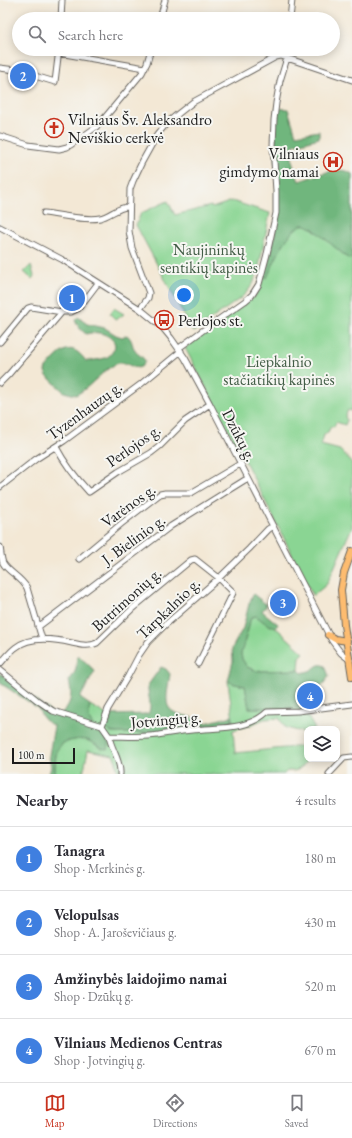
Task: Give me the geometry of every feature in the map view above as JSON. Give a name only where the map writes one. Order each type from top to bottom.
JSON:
[{"type":"main road","points":[[352,551],[344,573],[341,590],[352,677]]},
{"type":"main road","points":[[328,635],[335,639],[347,641]]},
{"type":"street","points":[[61,12],[62,0]]},
{"type":"street","points":[[162,12],[165,0]]},
{"type":"street","points":[[291,12],[292,0]]},
{"type":"street","points":[[0,68],[15,70],[55,82],[58,56]]},
{"type":"street","points":[[84,56],[145,68]]},
{"type":"street","points":[[0,136],[28,146],[59,149],[67,147],[96,127],[137,79],[145,68],[149,56]]},
{"type":"street","points":[[140,309],[148,298],[149,293],[130,241],[128,224],[130,189],[150,147],[166,124],[193,102],[276,57],[281,56],[352,80]]},
{"type":"street","name":"Tyzenhauzų g.","points":[[0,486],[56,447],[141,384],[202,331],[252,295],[259,284],[276,213],[273,146],[274,120],[280,81],[287,58]]},
{"type":"street","points":[[44,213],[72,217],[95,218],[129,207]]},
{"type":"street","name":"Dzūkų g.","points":[[0,227],[63,260],[140,309],[162,327],[180,350],[210,404],[328,635],[338,650],[350,660]]},
{"type":"street","points":[[0,342],[28,308],[31,307],[71,312],[79,308],[98,283]]},
{"type":"street","points":[[0,383],[62,312]]},
{"type":"street","name":"Perlojos g.","points":[[56,447],[68,467],[89,492],[118,472],[151,453],[186,421],[210,404]]},
{"type":"street","name":"Varėnos g.","points":[[79,559],[160,494],[191,493],[240,464]]},
{"type":"street","name":"J. Bielinio g.","points":[[38,627],[171,526],[248,478]]},
{"type":"street","name":"Tarpkalnio g.","points":[[102,726],[108,709],[148,642],[219,578],[249,550],[268,529],[273,526]]},
{"type":"street","points":[[0,547],[2,561],[5,566],[25,583],[42,640]]},
{"type":"street","name":"Butrimonių g.","points":[[0,664],[15,648],[22,643],[42,640],[59,640],[90,646],[97,643],[133,608],[191,560],[195,559],[219,578]]},
{"type":"street","points":[[198,664],[232,594],[232,591],[219,578]]},
{"type":"street","points":[[0,670],[53,711],[102,726]]},
{"type":"street","name":"Jotvingių g.","points":[[102,726],[109,736],[149,736],[191,730],[231,728],[251,723],[267,712],[298,711],[352,704]]},
{"type":"street","points":[[109,736],[110,745],[119,764],[120,774]]},
{"type":"street","points":[[329,774],[344,758],[352,758]]},
{"type":"green space","points":[[276,108],[288,109],[296,135],[319,131],[319,138],[294,145],[292,159],[299,181],[326,172],[341,170],[352,174],[352,258],[349,259],[312,228],[303,225],[295,229],[285,241],[267,278],[264,277],[278,216],[275,134]]},
{"type":"green space","name":"Naujininkų sentikių kapinės","points":[[168,201],[175,215],[211,206],[212,208],[232,201],[270,213],[258,271],[253,284],[241,298],[193,332],[136,225],[141,213]]},
{"type":"green space","name":"Liepkalnio stačiatikių kapinės","points":[[305,224],[312,228],[349,259],[352,258],[352,411],[348,410],[345,417],[347,420],[345,425],[336,422],[334,427],[331,426],[328,432],[324,435],[321,445],[340,450],[352,463],[352,527],[327,584],[313,596],[248,467],[185,348],[254,297],[264,277],[267,277],[286,238],[298,227]]},
{"type":"green space","points":[[31,265],[34,276],[32,279],[24,272]]},
{"type":"green space","points":[[114,308],[124,314],[116,320],[110,314]]},
{"type":"green space","points":[[78,317],[87,324],[105,328],[116,335],[122,337],[127,335],[131,340],[135,351],[145,361],[143,365],[137,368],[123,363],[115,364],[76,395],[64,392],[47,376],[45,371],[58,355],[70,349],[78,352],[86,361],[98,360],[109,356],[115,346],[113,340],[105,335],[96,333],[86,334],[79,328],[75,320]]},
{"type":"green space","points":[[253,594],[267,605],[262,611],[278,624],[276,627],[271,626],[256,616],[252,617],[241,654],[247,667],[257,671],[299,670],[302,673],[311,670],[318,665],[325,666],[329,676],[322,686],[299,688],[297,691],[302,708],[249,708],[245,686],[228,681],[233,661],[232,648],[243,628]]},
{"type":"green space","points":[[256,616],[270,626],[273,625],[304,653],[300,657],[299,670],[257,671],[247,667],[241,654],[250,620],[252,617]]},
{"type":"green space","points":[[78,655],[95,671],[80,698],[90,705],[90,720],[107,739],[109,746],[107,749],[104,749],[90,741],[82,739],[65,742],[59,747],[56,754],[55,774],[49,774],[51,767],[49,755],[54,726],[44,719],[38,708],[0,683],[0,673],[57,716],[62,713],[70,701],[71,692],[69,681],[76,670]]},
{"type":"green space","points":[[161,667],[166,669],[170,674],[167,703],[170,709],[206,723],[232,716],[232,723],[210,727],[152,733],[116,733],[109,731],[106,727],[107,715],[148,714],[150,704],[148,685]]},
{"type":"green space","points":[[228,681],[245,686],[249,708],[302,708],[313,726],[304,726],[304,732],[286,728],[279,718],[264,719],[246,727],[233,730],[235,753],[304,746],[304,762],[306,762],[301,768],[294,771],[287,771],[284,774],[118,774],[116,761],[113,755],[88,750],[83,774],[55,774],[56,754],[59,747],[65,742],[83,739],[103,749],[101,732],[91,723],[89,717],[90,705],[107,715],[109,731],[112,733],[152,733],[210,727],[230,724],[233,720]]},
{"type":"place","name":"Velopulsas","points":[[23,76]]},
{"type":"place","name":"Vilniaus Šv. Aleksandro Neviškio cerkvė","points":[[54,128]]},
{"type":"place","name":"Vilniaus gimdymo namai","points":[[333,162]]},
{"type":"place","name":"Tanagra","points":[[72,298]]},
{"type":"place","name":"Perlojos st.","points":[[164,320]]},
{"type":"place","name":"Amžinybės laidojimo namai","points":[[283,603]]},
{"type":"place","name":"Vilniaus Medienos Centras","points":[[310,696]]}]
